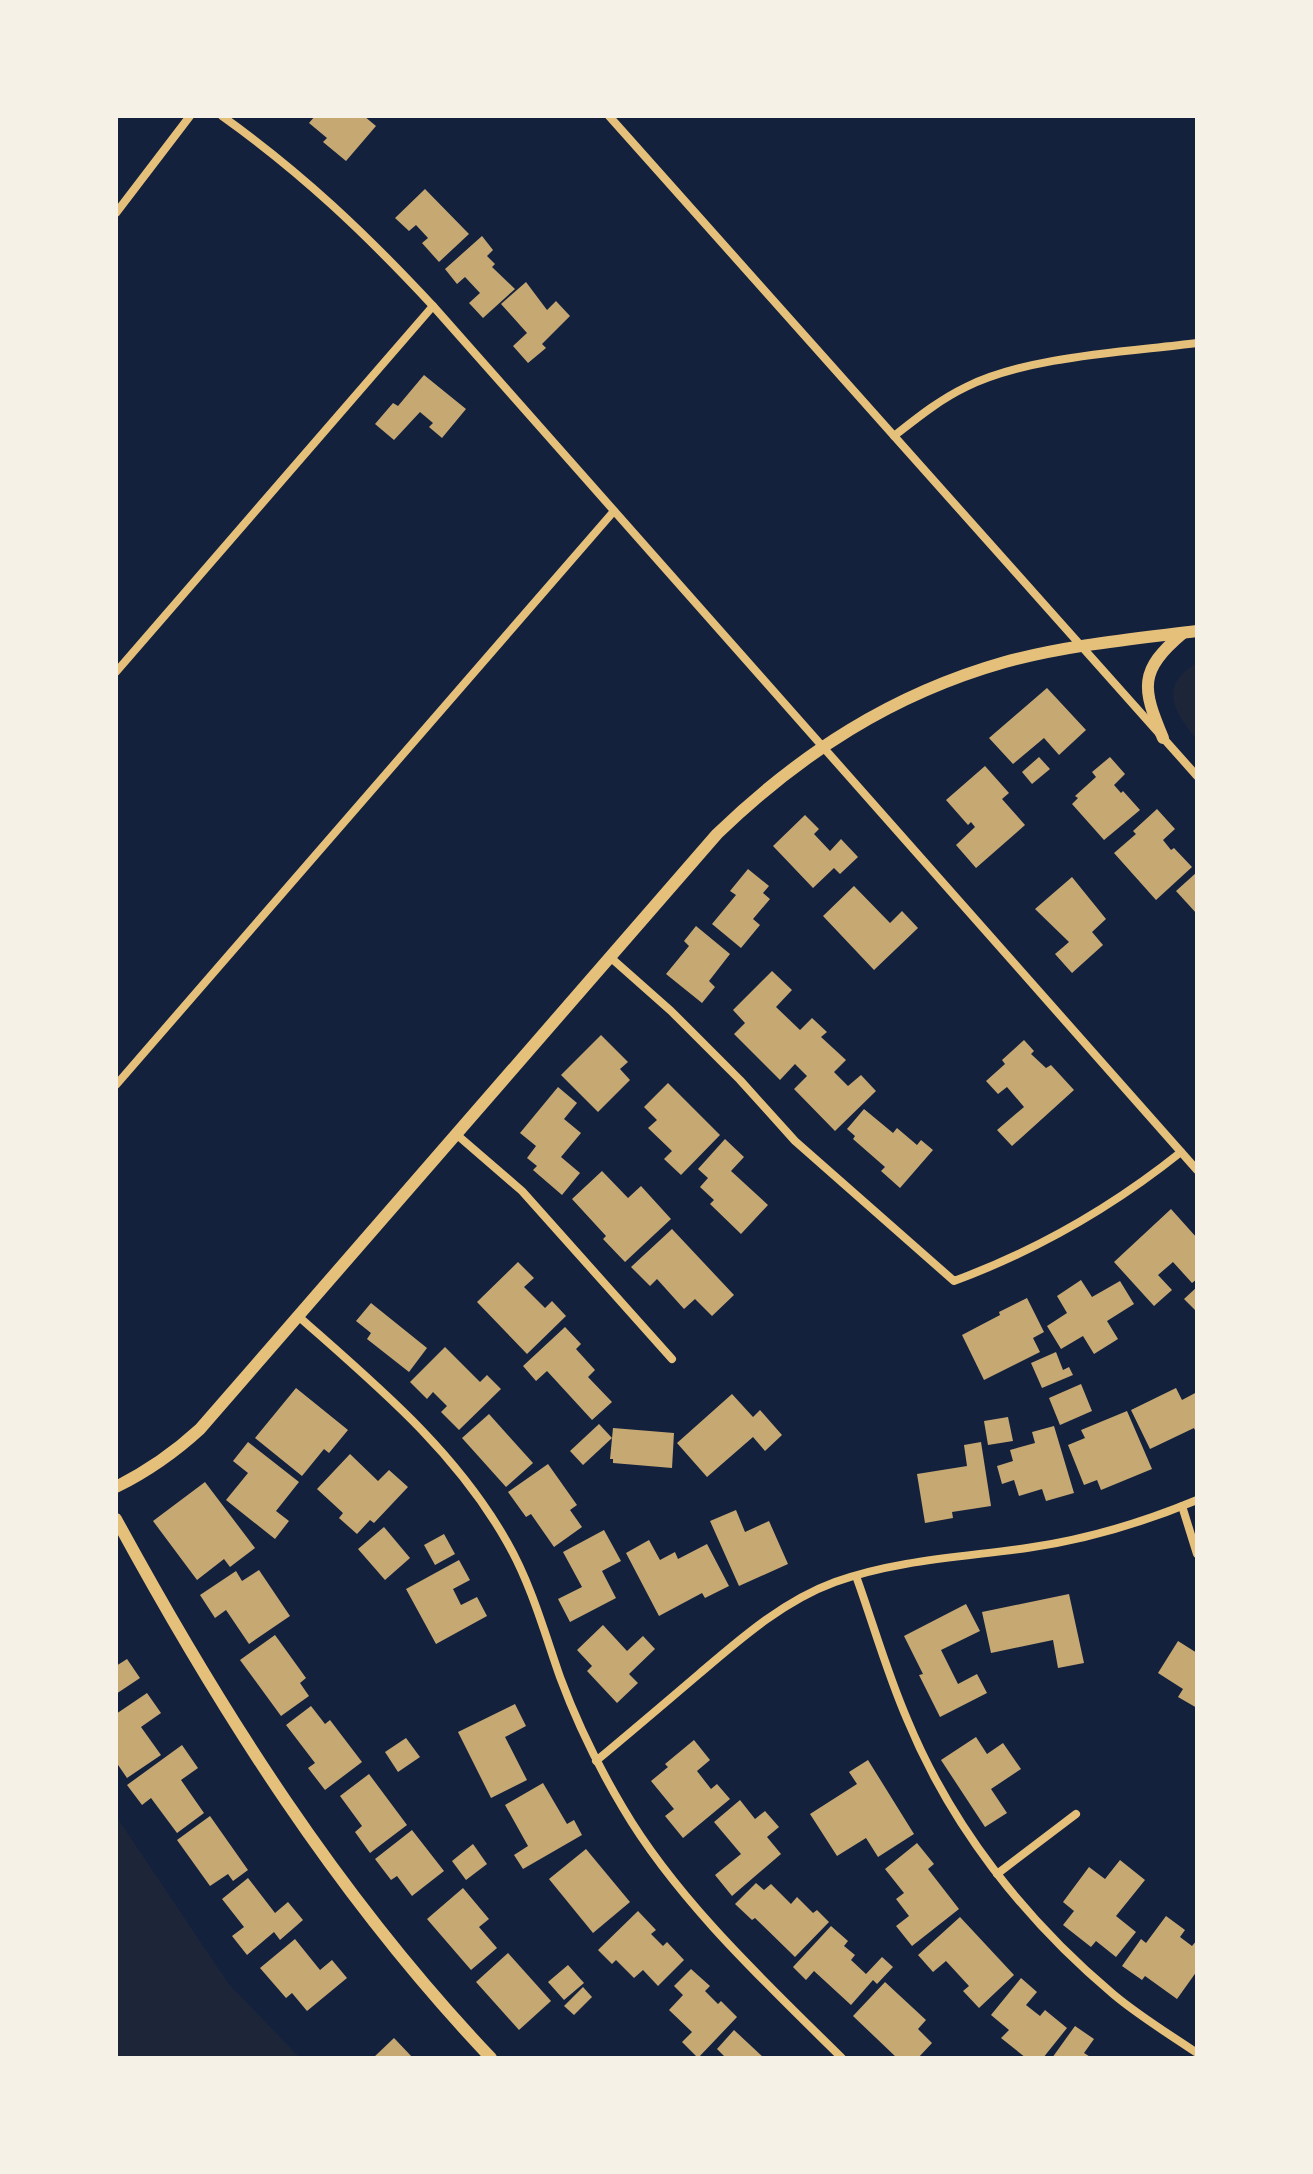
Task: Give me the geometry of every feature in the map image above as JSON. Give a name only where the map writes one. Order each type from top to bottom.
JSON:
[{"type":"street","points":[[116,213],[190,116]]},
{"type":"street","points":[[222,116],[326,197],[370,238],[433,306],[1197,1170]]},
{"type":"street","points":[[609,116],[1197,776]]},
{"type":"street","points":[[116,672],[433,306]]},
{"type":"street","points":[[894,436],[935,404],[967,386],[1001,373],[1041,364],[1197,343]]},
{"type":"street","points":[[116,1085],[614,511]]},
{"type":"street","points":[[116,1487],[147,1471],[200,1429],[717,834],[760,793],[822,746],[874,715],[955,678],[1008,661],[1081,646],[1190,632]]},
{"type":"street","points":[[1163,738],[1148,701],[1150,672],[1158,659],[1190,632]]},
{"type":"street","points":[[610,957],[671,1011],[806,1151],[954,1281],[997,1266],[1099,1213],[1181,1152]]},
{"type":"street","points":[[456,1134],[533,1202],[672,1359]]},
{"type":"street","points":[[298,1316],[428,1433],[458,1467],[484,1504],[524,1575],[561,1678],[596,1761],[624,1810],[697,1909],[842,2058]]},
{"type":"street","points":[[596,1761],[770,1617],[822,1588],[856,1576],[927,1560],[1030,1547],[1085,1536],[1197,1500]]},
{"type":"street","points":[[1182,1506],[1197,1554]]},
{"type":"street","points":[[116,1519],[219,1700],[279,1792],[387,1939],[491,2058]]},
{"type":"street","points":[[856,1576],[906,1718],[950,1805],[997,1874],[1070,1956],[1115,1995],[1197,2053]]},
{"type":"street","points":[[997,1874],[1076,1814]]},
{"type":"shaded area","points":[[1197,663],[1197,740],[1177,710],[1174,690],[1177,681]]},
{"type":"shaded area","points":[[116,1816],[228,1983],[300,2058],[116,2058]]},
{"type":"building","points":[[315,116],[364,116],[376,126],[346,161],[323,142],[327,138],[309,123]]},
{"type":"building","points":[[425,189],[469,234],[439,262],[422,243],[428,238],[416,225],[409,231],[395,218]]},
{"type":"building","points":[[482,236],[493,250],[487,256],[495,264],[492,267],[515,289],[483,318],[469,303],[480,293],[465,277],[457,284],[445,269]]},
{"type":"building","points":[[526,282],[547,310],[556,301],[570,316],[542,344],[546,348],[528,363],[513,346],[527,333],[501,304]]},
{"type":"building","points":[[424,375],[466,409],[442,438],[429,427],[433,423],[420,412],[394,440],[375,424],[393,403],[398,406]]},
{"type":"building","points":[[1047,688],[1086,730],[1059,755],[1044,738],[1013,764],[989,738]]},
{"type":"building","points":[[1039,757],[1050,769],[1032,784],[1022,772]]},
{"type":"building","points":[[1110,757],[1125,774],[1114,785],[1140,810],[1104,840],[1072,804],[1078,798],[1075,796],[1096,777],[1092,772]]},
{"type":"building","points":[[985,766],[1009,793],[1002,799],[1025,825],[976,868],[956,845],[975,827],[971,822],[968,825],[946,800]]},
{"type":"building","points":[[1157,809],[1175,829],[1163,840],[1192,867],[1156,900],[1114,853],[1136,834],[1133,831]]},
{"type":"building","points":[[805,815],[819,829],[814,834],[830,851],[841,839],[858,857],[840,874],[834,868],[813,888],[773,846]]},
{"type":"building","points":[[748,869],[769,886],[763,893],[770,899],[753,919],[760,925],[741,948],[712,924],[736,895],[730,891]]},
{"type":"building","points":[[1197,872],[1197,914],[1176,891]]},
{"type":"building","points":[[1072,877],[1106,919],[1092,932],[1103,945],[1072,973],[1055,954],[1069,942],[1035,909]]},
{"type":"building","points":[[854,886],[890,923],[902,911],[918,928],[874,970],[823,916]]},
{"type":"building","points":[[696,926],[730,954],[709,981],[715,987],[702,1003],[666,974],[689,946],[684,941]]},
{"type":"building","points":[[772,971],[792,990],[776,1007],[800,1030],[812,1018],[827,1032],[821,1037],[846,1060],[834,1072],[848,1086],[861,1075],[876,1091],[835,1131],[794,1089],[807,1076],[795,1064],[780,1080],[734,1034],[745,1023],[733,1010]]},
{"type":"building","points":[[601,1035],[628,1062],[620,1069],[630,1080],[598,1112],[561,1075]]},
{"type":"building","points":[[1024,1040],[1034,1051],[1031,1054],[1046,1068],[1051,1065],[1074,1090],[1012,1146],[997,1130],[1024,1107],[1007,1087],[998,1094],[986,1081],[1005,1064],[1002,1060]]},
{"type":"building","points":[[668,1083],[720,1135],[681,1175],[664,1159],[672,1151],[648,1128],[657,1120],[644,1107]]},
{"type":"building","points":[[558,1087],[577,1103],[564,1119],[581,1133],[561,1157],[580,1173],[562,1195],[533,1170],[537,1166],[527,1158],[536,1146],[520,1133]]},
{"type":"building","points":[[864,1109],[893,1133],[897,1128],[917,1145],[921,1140],[933,1150],[900,1188],[881,1171],[885,1167],[853,1139],[855,1136],[847,1129]]},
{"type":"building","points":[[725,1139],[744,1157],[731,1171],[768,1205],[741,1234],[710,1204],[714,1200],[700,1187],[708,1178],[698,1169]]},
{"type":"building","points":[[602,1171],[628,1198],[641,1186],[671,1219],[625,1262],[572,1199]]},
{"type":"building","points":[[1171,1209],[1197,1238],[1197,1279],[1192,1283],[1173,1262],[1158,1275],[1172,1290],[1154,1306],[1114,1262]]},
{"type":"building","points":[[672,1229],[734,1295],[712,1316],[695,1299],[684,1309],[657,1279],[650,1286],[631,1267]]},
{"type":"building","points":[[518,1262],[534,1278],[524,1287],[545,1308],[552,1301],[566,1316],[527,1354],[477,1302]]},
{"type":"building","points":[[1081,1280],[1092,1297],[1120,1281],[1134,1304],[1107,1321],[1118,1339],[1094,1354],[1083,1336],[1061,1349],[1047,1326],[1067,1313],[1057,1296]]},
{"type":"building","points":[[1197,1287],[1197,1312],[1184,1299]]},
{"type":"building","points":[[1027,1298],[1044,1332],[1033,1338],[1040,1352],[984,1380],[962,1335]]},
{"type":"building","points":[[371,1303],[427,1348],[409,1372],[367,1339],[371,1333],[356,1321]]},
{"type":"building","points":[[565,1327],[581,1344],[576,1349],[595,1370],[588,1377],[612,1402],[592,1420],[547,1371],[536,1381],[523,1366]]},
{"type":"building","points":[[445,1347],[480,1382],[487,1375],[501,1389],[459,1430],[441,1412],[447,1406],[433,1392],[427,1399],[410,1382]]},
{"type":"building","points":[[1056,1352],[1063,1370],[1069,1367],[1073,1375],[1042,1388],[1031,1363]]},
{"type":"building","points":[[1081,1384],[1092,1411],[1060,1425],[1049,1398]]},
{"type":"building","points":[[296,1388],[348,1430],[329,1453],[324,1449],[302,1476],[255,1438]]},
{"type":"building","points":[[1176,1388],[1182,1400],[1197,1392],[1197,1435],[1194,1428],[1150,1449],[1131,1410]]},
{"type":"building","points":[[732,1394],[753,1417],[760,1410],[782,1435],[765,1451],[753,1437],[707,1477],[677,1443]]},
{"type":"building","points":[[1127,1411],[1152,1469],[1101,1490],[1097,1480],[1084,1485],[1068,1445],[1085,1438],[1081,1430]]},
{"type":"building","points":[[489,1414],[533,1463],[506,1487],[462,1438]]},
{"type":"building","points":[[1008,1417],[1013,1441],[988,1445],[984,1421]]},
{"type":"building","points":[[599,1424],[612,1438],[583,1465],[570,1451]]},
{"type":"building","points":[[1054,1426],[1074,1493],[1046,1501],[1042,1489],[1019,1496],[1014,1480],[1002,1484],[997,1466],[1013,1461],[1010,1450],[1035,1443],[1032,1432]]},
{"type":"building","points":[[613,1428],[674,1433],[672,1468],[613,1463],[610,1459]]},
{"type":"building","points":[[248,1442],[299,1482],[276,1511],[289,1521],[275,1539],[226,1500],[248,1473],[233,1461]]},
{"type":"building","points":[[981,1442],[991,1506],[952,1512],[953,1518],[925,1523],[917,1474],[967,1466],[964,1445]]},
{"type":"building","points":[[350,1454],[378,1481],[389,1470],[408,1487],[374,1523],[370,1520],[357,1534],[339,1518],[343,1513],[317,1489]]},
{"type":"building","points":[[548,1464],[577,1505],[570,1510],[582,1527],[554,1547],[531,1514],[526,1517],[508,1492]]},
{"type":"building","points":[[205,1482],[255,1548],[230,1567],[224,1559],[197,1580],[153,1521]]},
{"type":"building","points":[[736,1510],[745,1532],[769,1521],[788,1564],[739,1586],[710,1521]]},
{"type":"building","points":[[384,1527],[410,1558],[385,1580],[358,1549]]},
{"type":"building","points":[[604,1530],[621,1561],[602,1571],[616,1598],[570,1622],[558,1599],[582,1587],[563,1552]]},
{"type":"building","points":[[444,1534],[455,1554],[435,1565],[424,1545]]},
{"type":"building","points":[[649,1540],[660,1560],[675,1552],[678,1559],[707,1544],[729,1586],[705,1598],[702,1593],[659,1616],[626,1553]]},
{"type":"building","points":[[459,1560],[470,1580],[453,1589],[461,1605],[477,1597],[487,1616],[436,1644],[406,1589]]},
{"type":"building","points":[[259,1570],[290,1616],[249,1644],[226,1610],[215,1618],[200,1595],[236,1571],[242,1581]]},
{"type":"building","points":[[1069,1594],[1084,1663],[1058,1668],[1053,1640],[991,1653],[982,1612]]},
{"type":"building","points":[[966,1604],[980,1631],[941,1650],[958,1684],[977,1674],[987,1693],[940,1717],[904,1636]]},
{"type":"building","points":[[603,1625],[627,1651],[643,1636],[655,1649],[629,1674],[638,1683],[617,1703],[587,1671],[592,1666],[577,1650]]},
{"type":"building","points":[[275,1635],[306,1678],[300,1683],[309,1696],[281,1716],[240,1660]]},
{"type":"building","points":[[1178,1641],[1197,1653],[1197,1708],[1178,1697],[1183,1689],[1158,1673]]},
{"type":"building","points":[[127,1659],[140,1678],[116,1694],[116,1666]]},
{"type":"building","points":[[147,1693],[161,1713],[141,1727],[161,1755],[127,1778],[116,1762],[116,1714]]},
{"type":"building","points":[[515,1704],[526,1726],[505,1737],[527,1780],[491,1798],[458,1732]]},
{"type":"building","points":[[311,1706],[325,1724],[330,1720],[362,1762],[325,1790],[308,1768],[315,1763],[286,1725]]},
{"type":"building","points":[[976,1737],[987,1754],[1003,1743],[1021,1769],[991,1789],[1007,1813],[985,1827],[941,1760]]},
{"type":"building","points":[[406,1738],[420,1757],[398,1772],[385,1752]]},
{"type":"building","points":[[694,1740],[710,1760],[697,1771],[711,1789],[717,1784],[730,1799],[683,1838],[665,1816],[674,1809],[651,1781],[668,1767],[665,1764]]},
{"type":"building","points":[[182,1745],[198,1768],[181,1780],[204,1813],[177,1833],[151,1798],[142,1805],[127,1785]]},
{"type":"building","points":[[868,1760],[914,1834],[878,1857],[866,1838],[837,1856],[810,1814],[857,1784],[849,1772]]},
{"type":"building","points":[[369,1774],[407,1825],[370,1853],[355,1832],[362,1826],[340,1796]]},
{"type":"building","points":[[543,1783],[567,1824],[574,1820],[582,1835],[523,1869],[514,1855],[528,1846],[505,1805]]},
{"type":"building","points":[[740,1800],[755,1819],[765,1811],[779,1827],[767,1837],[781,1854],[732,1896],[715,1875],[741,1854],[714,1822]]},
{"type":"building","points":[[210,1816],[248,1870],[233,1881],[228,1874],[210,1886],[177,1840]]},
{"type":"building","points":[[412,1830],[444,1871],[412,1896],[397,1876],[391,1880],[375,1859]]},
{"type":"building","points":[[917,1843],[934,1864],[928,1869],[959,1909],[912,1946],[896,1926],[909,1916],[896,1899],[904,1893],[885,1869]]},
{"type":"building","points":[[473,1844],[487,1864],[466,1880],[452,1861]]},
{"type":"building","points":[[586,1849],[630,1902],[593,1933],[549,1879]]},
{"type":"building","points":[[1120,1860],[1145,1880],[1116,1916],[1136,1932],[1116,1957],[1096,1941],[1091,1947],[1063,1925],[1074,1911],[1063,1902],[1089,1867],[1105,1879]]},
{"type":"building","points":[[248,1878],[275,1913],[288,1902],[303,1920],[280,1940],[274,1932],[247,1955],[232,1936],[244,1927],[222,1899]]},
{"type":"building","points":[[756,1883],[764,1890],[771,1884],[791,1904],[797,1897],[813,1913],[817,1910],[829,1922],[795,1957],[755,1918],[752,1920],[735,1904]]},
{"type":"building","points":[[463,1888],[489,1919],[479,1927],[497,1948],[471,1970],[427,1919]]},
{"type":"building","points":[[638,1911],[656,1930],[651,1934],[663,1946],[667,1942],[684,1960],[658,1986],[643,1970],[634,1978],[616,1960],[612,1964],[598,1950]]},
{"type":"building","points":[[1166,1916],[1185,1930],[1180,1937],[1192,1946],[1197,1940],[1197,1971],[1177,1999],[1145,1976],[1142,1980],[1122,1966],[1141,1939],[1146,1943]]},
{"type":"building","points":[[960,1917],[1014,1975],[979,2008],[963,1991],[969,1986],[946,1961],[933,1972],[918,1955]]},
{"type":"building","points":[[831,1926],[848,1941],[844,1946],[855,1955],[851,1960],[866,1974],[882,1957],[893,1967],[877,1984],[873,1980],[851,2005],[814,1971],[806,1980],[793,1967]]},
{"type":"building","points":[[295,1939],[320,1970],[332,1960],[347,1978],[307,2011],[292,1993],[286,1998],[260,1968]]},
{"type":"building","points":[[508,1953],[551,2001],[519,2030],[476,1982]]},
{"type":"building","points":[[568,1965],[584,1983],[564,2000],[548,1982]]},
{"type":"building","points":[[691,1969],[710,1986],[705,1991],[737,2017],[698,2058],[682,2042],[692,2032],[669,2010],[683,1995],[674,1986]]},
{"type":"building","points":[[1021,1978],[1037,1992],[1026,2005],[1040,2016],[1045,2010],[1067,2028],[1043,2058],[1026,2058],[1001,2038],[1009,2030],[991,2015]]},
{"type":"building","points":[[885,1982],[926,2020],[918,2029],[932,2043],[918,2058],[897,2058],[853,2016]]},
{"type":"building","points":[[583,1987],[592,1997],[574,2015],[564,2006]]},
{"type":"building","points":[[1075,2026],[1094,2039],[1084,2053],[1092,2058],[1052,2058]]},
{"type":"building","points":[[734,2030],[764,2058],[726,2058],[717,2049]]},
{"type":"building","points":[[394,2038],[413,2058],[373,2058]]}]
